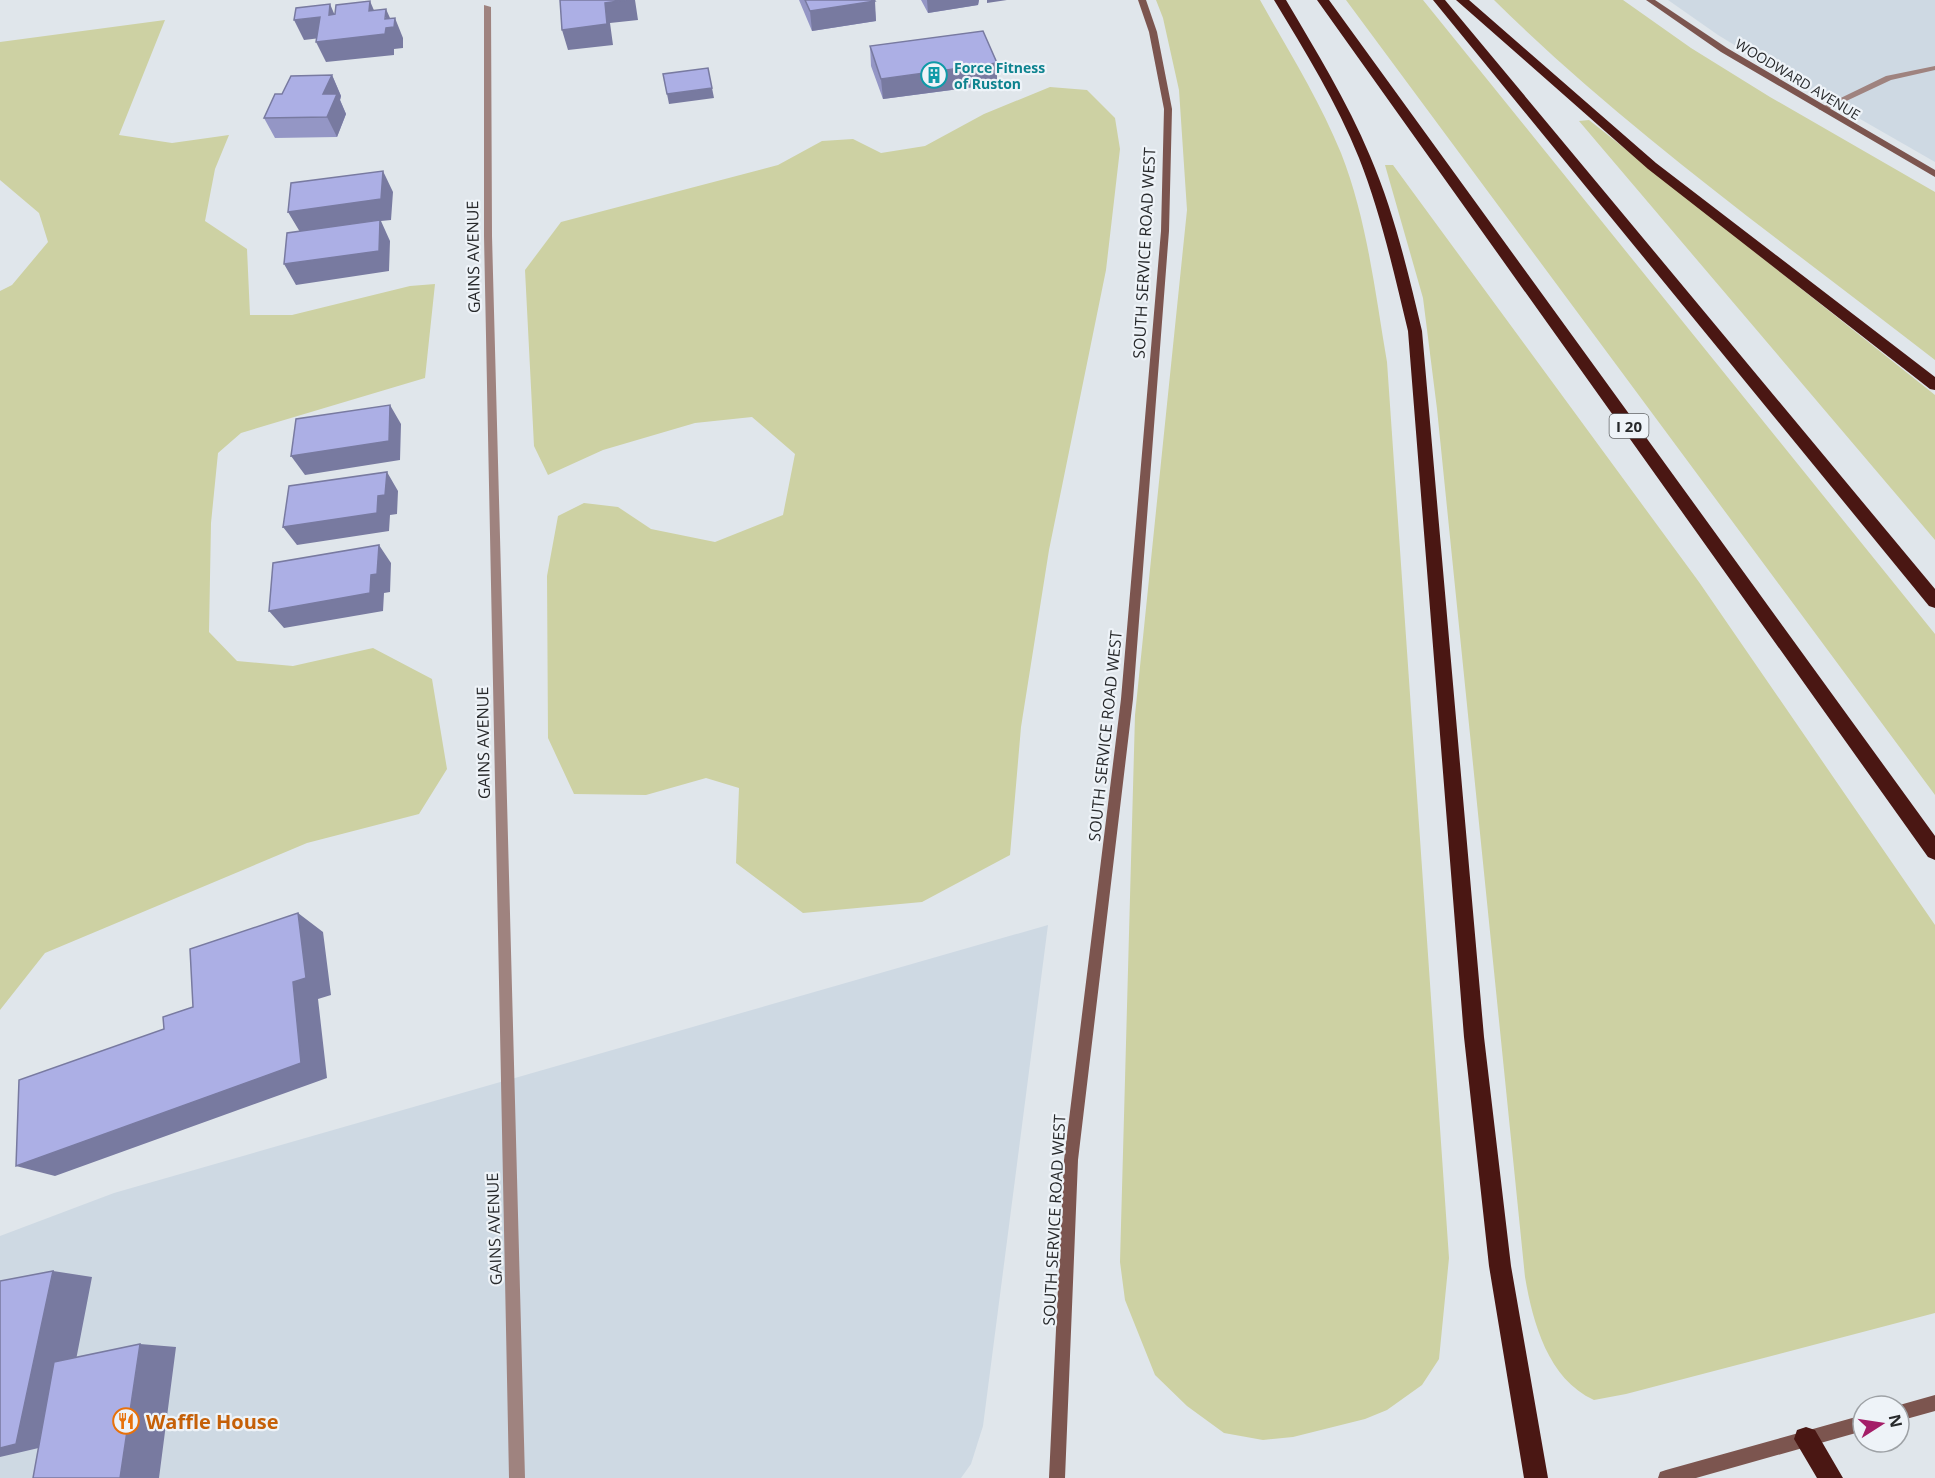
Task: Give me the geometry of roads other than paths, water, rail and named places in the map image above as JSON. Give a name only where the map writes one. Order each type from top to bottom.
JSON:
[{"type":"highway","points":[[1280,0],[1333,92],[1365,157],[1389,224],[1415,331],[1474,1037],[1500,1266],[1536,1478]]},
{"type":"highway","name":"I 20","points":[[1323,0],[1935,851]]},
{"type":"highway","points":[[1438,0],[1935,600]]},
{"type":"highway","points":[[1462,0],[1652,166],[1935,385]]},
{"type":"highway","points":[[1806,1439],[1831,1478]]},
{"type":"main road","name":"SOUTH SERVICE ROAD WEST","points":[[1058,1478],[1071,1160],[1127,699],[1165,231],[1168,109],[1153,32],[1142,0]]},
{"type":"main road","name":"WOODWARD AVENUE","points":[[1650,0],[1724,50],[1935,174]]},
{"type":"main road","points":[[1911,1410],[1935,1403]]},
{"type":"main road","points":[[1666,1478],[1851,1426]]},
{"type":"street","name":"GAINS AVENUE","points":[[487,8],[489,248],[517,1478]]},
{"type":"street","points":[[1822,109],[1889,78],[1935,69]]},
{"type":"place","name":"Force Fitness of Ruston","points":[[934,75]]},
{"type":"place","name":"Waffle House","points":[[126,1421]]}]
